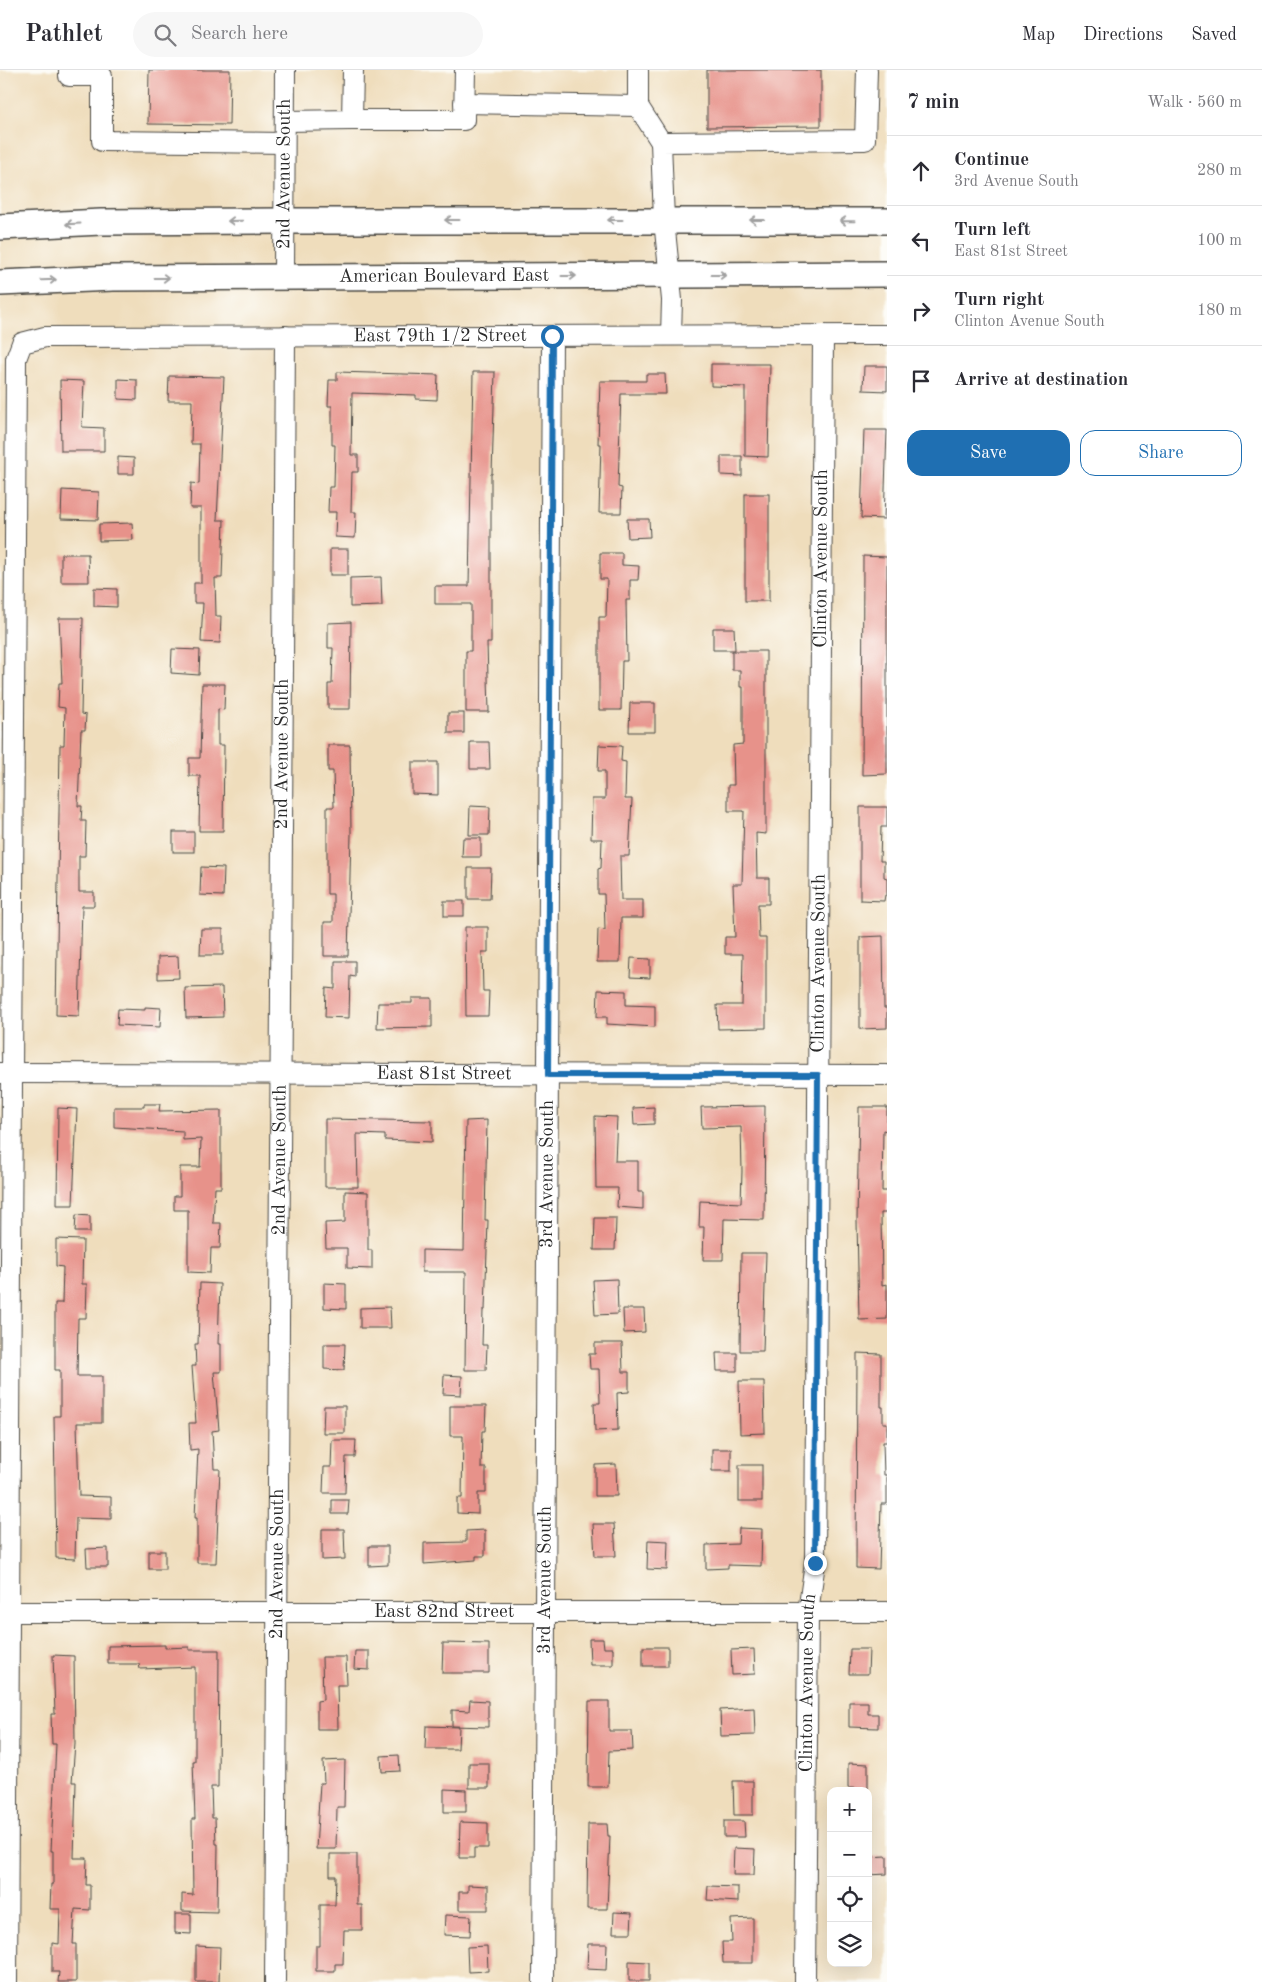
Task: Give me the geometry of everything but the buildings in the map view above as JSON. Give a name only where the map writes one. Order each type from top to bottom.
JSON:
[{"type":"main road","points":[[0,227],[101,222],[284,220],[887,221]]},
{"type":"main road","name":"American Boulevard East","points":[[0,282],[113,278],[887,274]]},
{"type":"street","points":[[69,70],[69,76],[102,76],[102,141],[284,143]]},
{"type":"street","name":"2nd Avenue South","points":[[284,278],[285,70]]},
{"type":"street","points":[[352,70],[352,120]]},
{"type":"street","points":[[284,121],[464,120],[465,70]]},
{"type":"street","points":[[638,70],[638,106],[661,142],[664,220],[670,276],[671,334]]},
{"type":"street","points":[[661,142],[865,140],[866,70]]},
{"type":"street","points":[[464,103],[638,106]]},
{"type":"street","name":"East 79th 1/2 Street","points":[[6,1074],[16,359],[22,343],[45,337],[671,334],[887,335]]},
{"type":"street","name":"Clinton Avenue South","points":[[805,1982],[808,1612],[815,1563],[823,334]]},
{"type":"street","name":"2nd Avenue South","points":[[276,1982],[285,336]]},
{"type":"street","name":"3rd Avenue South","points":[[543,1982],[552,336]]},
{"type":"street","points":[[6,1074],[5,1612],[7,1982]]},
{"type":"street","name":"East 81st Street","points":[[6,1074],[887,1075]]},
{"type":"street","name":"East 82nd Street","points":[[5,1612],[887,1612]]},
{"type":"route","points":[[552,336],[548,1075],[818,1075],[815,1563]]}]
